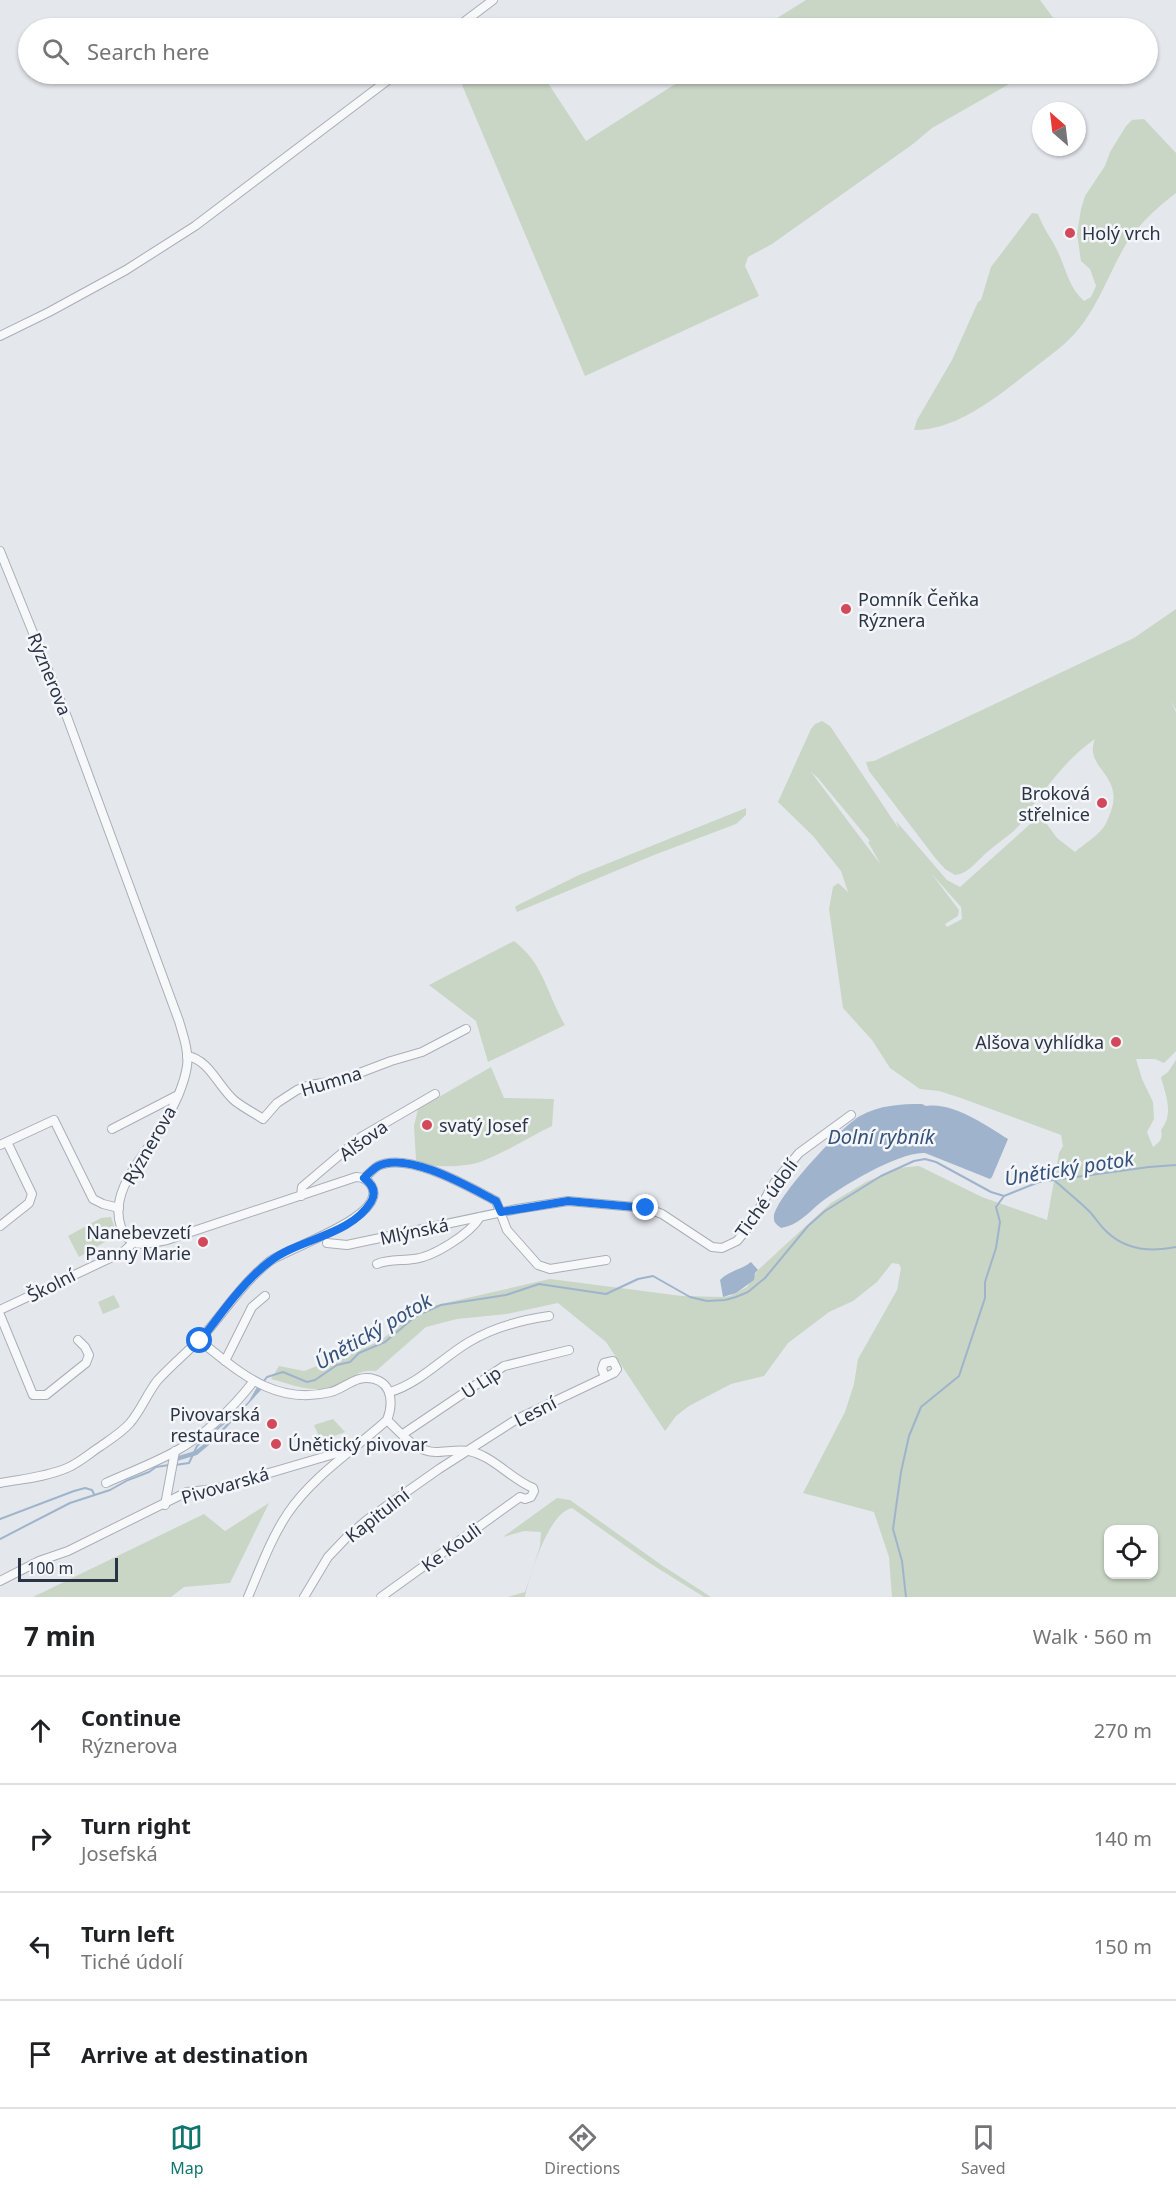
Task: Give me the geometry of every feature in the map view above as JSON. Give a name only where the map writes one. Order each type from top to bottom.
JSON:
[{"type":"street","points":[[469,18],[493,0]]},
{"type":"street","points":[[0,336],[126,270],[185,232],[383,84]]},
{"type":"street","name":"Rýznerova","points":[[0,551],[75,739],[179,1021],[187,1056],[187,1066],[178,1095],[162,1126],[141,1155],[121,1194],[119,1218],[123,1233],[134,1243]]},
{"type":"street","name":"Humna","points":[[187,1056],[194,1057],[206,1067],[234,1100],[264,1119],[277,1103],[310,1084],[341,1080],[391,1060],[422,1052],[466,1029]]},
{"type":"street","name":"Alšova","points":[[301,1196],[303,1187],[362,1137],[435,1094]]},
{"type":"street","points":[[112,1129],[178,1095]]},
{"type":"street","name":"Tiché údolí","points":[[501,1212],[568,1201],[640,1207],[662,1214],[712,1247],[722,1248],[737,1241],[747,1229],[775,1182],[799,1153],[851,1115]]},
{"type":"street","points":[[0,1226],[29,1203],[32,1194],[4,1144],[54,1120],[93,1199],[119,1208]]},
{"type":"street","points":[[364,1178],[378,1166],[413,1163],[496,1201],[507,1230],[538,1265],[550,1269],[606,1260]]},
{"type":"street","points":[[0,1483],[66,1469],[130,1423],[157,1382],[200,1341],[250,1279],[270,1261],[288,1250],[344,1226],[362,1212],[372,1201],[374,1194],[372,1187],[364,1178],[356,1177],[167,1240],[143,1245],[134,1243]]},
{"type":"street","name":"Mlýnská","points":[[327,1243],[347,1245],[501,1212]]},
{"type":"street","points":[[377,1264],[394,1260],[414,1260],[427,1255],[466,1234],[480,1217]]},
{"type":"street","name":"Školní","points":[[0,1310],[123,1252],[134,1243]]},
{"type":"street","points":[[225,1360],[252,1306],[265,1296]]},
{"type":"street","points":[[0,1315],[33,1395],[46,1395],[86,1363],[88,1355],[85,1347],[78,1340]]},
{"type":"street","points":[[390,1392],[404,1388],[468,1342],[491,1330],[521,1320],[549,1316]]},
{"type":"street","points":[[200,1341],[253,1382],[266,1387],[305,1396],[333,1392],[360,1378],[367,1377],[382,1382],[390,1392],[390,1412],[387,1420],[313,1484],[289,1512],[271,1543],[248,1597]]},
{"type":"street","name":"U Lip","points":[[403,1434],[504,1366],[569,1350]]},
{"type":"street","name":"Lesní","points":[[468,1451],[518,1419],[605,1377]]},
{"type":"street","points":[[106,1483],[175,1453],[235,1405],[253,1382]]},
{"type":"street","points":[[387,1420],[416,1447],[433,1452],[468,1451]]},
{"type":"street","name":"Pivovarská","points":[[0,1581],[39,1561],[68,1551],[165,1505],[187,1492],[215,1489],[355,1447]]},
{"type":"street","name":"Kapitulní","points":[[304,1597],[328,1557],[347,1537],[439,1468],[468,1451]]},
{"type":"street","name":"Ke Kouli","points":[[381,1597],[520,1497],[525,1499],[533,1494],[532,1488],[522,1484],[487,1458],[468,1451]]},
{"type":"street","points":[[433,1452],[439,1468]]},
{"type":"street","points":[[165,1505],[175,1453]]},
{"type":"green space","points":[[806,0],[1040,0],[1053,18],[777,18]]},
{"type":"green space","points":[[549,84],[586,141],[675,84],[1009,84],[932,128],[913,144],[772,244],[748,257],[745,266],[759,296],[585,376],[462,85]]},
{"type":"green space","points":[[1144,119],[1176,153],[1176,193],[1132,236],[1084,322],[1054,352],[978,409],[947,424],[914,430],[917,420],[952,360],[978,302],[981,300],[991,267],[1032,213],[1038,214],[1079,296],[1084,301],[1091,297],[1096,286],[1090,269],[1081,261],[1077,234],[1081,209],[1085,196],[1105,166],[1110,152],[1126,126],[1132,120]]},
{"type":"green space","points":[[1176,609],[1176,710],[1170,700],[1176,712],[1176,1051],[1164,1063],[1155,1059],[1136,1059],[1153,1102],[1154,1119],[1147,1132],[1153,1147],[1162,1136],[1161,1130],[1168,1111],[1161,1077],[1168,1072],[1176,1060],[1176,1597],[892,1597],[889,1557],[874,1512],[803,1493],[845,1412],[854,1384],[858,1359],[897,1290],[901,1268],[899,1264],[892,1263],[877,1282],[853,1301],[829,1312],[788,1343],[764,1376],[731,1384],[689,1406],[676,1416],[665,1431],[606,1342],[558,1303],[507,1314],[457,1319],[426,1327],[376,1371],[361,1372],[332,1387],[306,1388],[271,1379],[279,1366],[304,1371],[380,1341],[414,1314],[432,1306],[550,1279],[682,1296],[730,1296],[747,1287],[758,1270],[831,1203],[866,1182],[898,1168],[919,1166],[982,1197],[1047,1220],[1059,1153],[1063,1146],[1061,1135],[961,1098],[939,1091],[920,1089],[890,1068],[872,1040],[843,1008],[829,909],[833,887],[838,883],[848,892],[841,871],[813,836],[778,802],[811,729],[822,721],[830,726],[899,829],[896,821],[947,880],[960,887],[1038,817],[1043,819],[1057,838],[1075,852],[1103,828],[1114,798],[1112,788],[1094,757],[1095,739],[1078,753],[1047,786],[1027,817],[1015,830],[968,870],[955,875],[945,869],[936,859],[869,771],[866,762],[874,761],[1134,638]],"holes":[[[811,772],[870,841],[868,842],[881,865]],[[931,873],[961,907],[962,919],[947,927],[945,924],[958,916],[959,910]]]},
{"type":"green space","points":[[746,808],[746,815],[736,824],[654,855],[517,912],[515,907],[518,905],[579,875]]},
{"type":"green space","points":[[514,941],[539,970],[565,1025],[488,1062],[476,1021],[429,985]]},
{"type":"green space","points":[[491,1067],[504,1098],[554,1099],[552,1126],[497,1155],[473,1164],[438,1166],[416,1160],[414,1126],[418,1109]]},
{"type":"green space","points":[[111,1217],[117,1235],[79,1257],[68,1236],[101,1218]]},
{"type":"green space","points":[[114,1295],[120,1307],[103,1314],[98,1302]]},
{"type":"green space","points":[[333,1419],[345,1432],[321,1441],[314,1425]]},
{"type":"green space","points":[[557,1498],[570,1500],[711,1597],[704,1597],[651,1564],[572,1508],[564,1512],[548,1532],[541,1546],[525,1597],[508,1597],[525,1592],[540,1546],[541,1532],[524,1531],[503,1537]]},
{"type":"green space","points":[[269,1503],[230,1583],[184,1587],[171,1597],[33,1597],[204,1514],[225,1531]]},
{"type":"water","name":"Dolní rybník","points":[[922,1104],[958,1111],[1008,1139],[990,1179],[925,1153],[914,1154],[886,1164],[855,1180],[792,1224],[781,1228],[776,1223],[774,1217],[777,1208],[796,1180],[851,1122],[868,1112],[883,1107]]},
{"type":"water","points":[[751,1262],[758,1270],[754,1280],[736,1293],[723,1297],[720,1280]]},
{"type":"water","points":[[261,1380],[266,1382],[261,1390],[216,1439],[197,1455],[177,1461],[178,1456],[195,1451],[218,1433],[249,1401]]},
{"type":"waterway","name":"Únětický potok","points":[[263,1382],[267,1377],[283,1372],[307,1382],[315,1380],[337,1365],[350,1362],[359,1353],[385,1342],[416,1316],[441,1305],[506,1295],[539,1284],[606,1294],[638,1279],[653,1276],[690,1297],[707,1301],[736,1297],[748,1292],[765,1278],[808,1226],[825,1211],[881,1176],[914,1161],[925,1159],[936,1162],[991,1192],[1004,1196],[1039,1182],[1176,1165]]},
{"type":"waterway","points":[[1054,1180],[1089,1211],[1107,1232],[1122,1243],[1149,1249],[1176,1247]]},
{"type":"waterway","points":[[906,1597],[902,1561],[893,1529],[909,1436],[921,1407],[959,1376],[985,1298],[985,1282],[996,1248],[1000,1222],[996,1207],[1004,1196]]},
{"type":"waterway","name":"Únětický potok","points":[[175,1465],[189,1463],[197,1446],[243,1407]]},
{"type":"waterway","name":"Únětický potok","points":[[0,1539],[70,1503],[110,1490],[156,1467],[169,1465]]},
{"type":"waterway","points":[[0,1519],[85,1488],[92,1490],[94,1494]]},
{"type":"place","name":"Holý vrch","points":[[1070,233]]},
{"type":"place","name":"Pomník Čeňka Rýznera","points":[[846,609]]},
{"type":"place","name":"Broková střelnice","points":[[1102,803]]},
{"type":"place","name":"Alšova vyhlídka","points":[[1116,1042]]},
{"type":"place","name":"svatý Josef","points":[[427,1125]]},
{"type":"place","name":"Nanebevzetí Panny Marie","points":[[203,1242]]},
{"type":"place","name":"Pivovarská restaurace","points":[[272,1424]]},
{"type":"place","name":"Únětický pivovar","points":[[276,1444]]},
{"type":"route","points":[[200,1341],[250,1279],[270,1261],[288,1250],[344,1226],[362,1212],[372,1201],[374,1194],[369,1182],[364,1178],[378,1166],[413,1163],[496,1201],[501,1212],[568,1201],[646,1208]]}]
